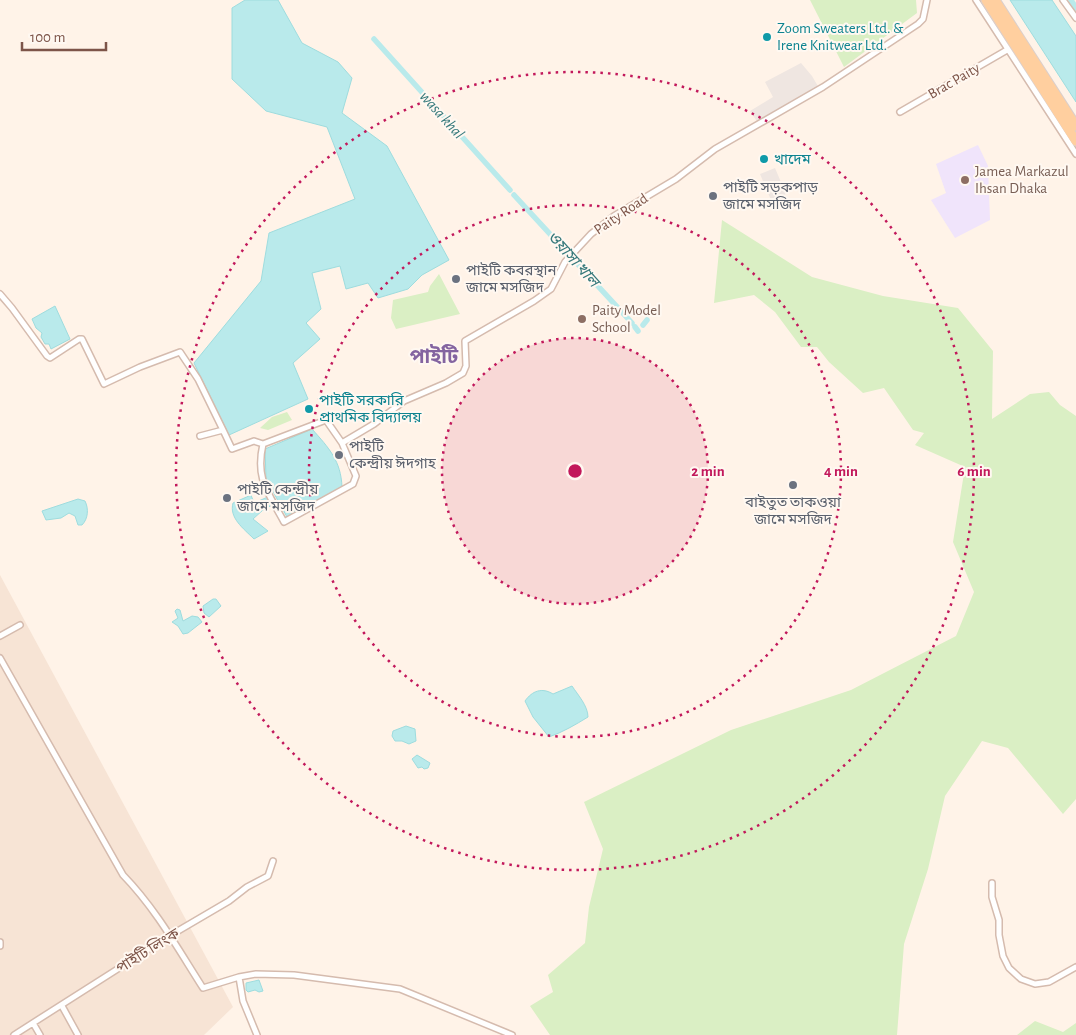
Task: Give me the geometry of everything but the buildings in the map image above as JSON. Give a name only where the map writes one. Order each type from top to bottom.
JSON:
[{"type":"main road","points":[[986,0],[1076,141]]},
{"type":"main road","points":[[995,0],[1076,126]]},
{"type":"street","name":"Paity Road","points":[[342,443],[374,424],[404,401],[446,383],[463,373],[466,366],[465,341],[477,332],[534,302],[551,289],[564,262],[591,234],[614,216],[676,179],[715,149],[823,87],[918,24],[923,19],[927,0]]},
{"type":"street","points":[[976,0],[1076,154]]},
{"type":"street","points":[[1063,0],[1076,18]]},
{"type":"street","name":"Brac Paity","points":[[900,112],[1007,50]]},
{"type":"street","points":[[0,294],[50,358],[79,339],[82,339],[104,384],[140,367],[180,352],[198,379],[232,449],[254,441],[263,444],[326,420],[342,443],[356,476],[353,484],[284,522],[261,480],[260,457],[263,444]]},
{"type":"street","points":[[200,436],[224,430]]},
{"type":"street","points":[[0,636],[20,625]]},
{"type":"street","points":[[0,658],[123,875],[138,891],[171,935],[203,988],[256,974],[294,975],[400,989],[512,1035]]},
{"type":"street","name":"পাইটি লিংক","points":[[14,1035],[171,935],[230,901],[247,887],[268,876],[273,861]]},
{"type":"street","points":[[992,883],[992,897],[999,920],[999,935],[1003,956],[1009,968],[1021,979],[1035,984],[1049,982],[1076,967]]},
{"type":"street","points":[[239,977],[243,1001],[257,1035]]},
{"type":"street","points":[[62,1006],[78,1035]]},
{"type":"street","points":[[33,1023],[40,1035]]},
{"type":"shaded area","points":[[801,63],[819,88],[758,123],[750,111],[773,97],[765,82]]},
{"type":"shaded area","name":"Jamea Markazul Ihsan Dhaka","points":[[978,145],[988,166],[990,220],[955,238],[931,200],[946,193],[936,164]]},
{"type":"shaded area","points":[[775,168],[786,194],[771,200],[760,174]]},
{"type":"shaded area","points":[[0,575],[233,1007],[204,1035],[0,1035]]},
{"type":"green space","points":[[810,0],[916,0],[917,13],[844,67]]},
{"type":"green space","points":[[722,220],[812,277],[883,296],[958,308],[993,351],[992,419],[1030,394],[1049,392],[1060,405],[1076,416],[1076,799],[1063,814],[1008,748],[982,741],[945,796],[928,869],[904,944],[897,1035],[550,1035],[530,1006],[553,992],[548,975],[585,943],[589,907],[603,849],[584,802],[731,730],[851,690],[956,636],[974,592],[953,542],[965,467],[915,445],[924,433],[913,430],[884,388],[863,393],[829,362],[817,347],[801,347],[775,312],[754,295],[714,303]]},
{"type":"green space","points":[[439,274],[460,314],[396,329],[391,318],[393,300],[428,292]]},
{"type":"green space","points":[[287,412],[292,420],[268,430],[260,428],[272,417]]},
{"type":"green space","points":[[1035,1021],[1063,1032],[1076,1023],[1076,1035],[1017,1035]]},
{"type":"water","points":[[245,0],[278,0],[302,43],[338,62],[352,78],[342,113],[387,146],[449,260],[422,275],[408,289],[378,298],[368,283],[346,289],[340,266],[312,273],[321,309],[306,323],[320,339],[293,363],[308,399],[229,435],[194,363],[261,281],[269,233],[355,199],[327,127],[266,111],[232,79],[232,8]]},
{"type":"water","points":[[1010,0],[1052,0],[1076,36],[1076,102]]},
{"type":"water","points":[[55,306],[70,339],[51,349],[49,344],[45,344],[41,337],[42,333],[36,328],[32,319]]},
{"type":"water","points":[[312,429],[337,462],[342,487],[287,517],[266,479],[265,449]]},
{"type":"water","points":[[251,495],[254,503],[270,496],[274,504],[263,510],[253,519],[268,531],[254,539],[241,527],[235,518],[232,508],[233,503]]},
{"type":"water","points":[[78,499],[85,501],[87,507],[87,517],[82,525],[78,525],[75,516],[69,513],[61,518],[46,520],[42,511]]},
{"type":"water","points":[[216,599],[221,606],[209,617],[204,613],[203,606]]},
{"type":"water","points":[[177,609],[180,610],[183,621],[192,616],[198,617],[202,622],[188,633],[183,634],[178,626],[172,622],[178,618],[175,611]]},
{"type":"water","points":[[572,686],[585,705],[588,717],[549,737],[533,717],[525,701],[538,691],[553,694]]},
{"type":"water","points":[[406,726],[415,729],[416,741],[409,744],[395,741],[392,736],[393,731]]},
{"type":"water","points":[[417,755],[430,763],[428,768],[418,768],[412,759]]},
{"type":"water","points":[[259,980],[263,991],[255,990],[248,992],[246,990],[246,983]]},
{"type":"waterway","points":[[1071,0],[1076,8]]},
{"type":"waterway","name":"wasa khal","points":[[374,39],[510,190]]},
{"type":"waterway","name":"ওয়াসা খাল","points":[[514,195],[632,323]]},
{"type":"waterway","name":"wasa khal","points":[[643,325],[647,320]]},
{"type":"waterway","name":"wasa khal","points":[[635,327],[638,331]]},
{"type":"place","name":"Zoom Sweaters Ltd. & Irene Knitwear Ltd.","points":[[767,37]]},
{"type":"place","name":"খাদেম","points":[[764,159]]},
{"type":"place","name":"Jamea Markazul Ihsan Dhaka","points":[[965,180]]},
{"type":"place","name":"পাইটি সড়কপাড় জামে মসজিদ","points":[[713,196]]},
{"type":"place","name":"পাইটি কবরস্থান জামে মসজিদ","points":[[456,279]]},
{"type":"place","name":"Paity Model School","points":[[582,319]]},
{"type":"place","name":"পাইটি সরকারি প্রাথমিক বিদ্যালয়","points":[[309,409]]},
{"type":"place","name":"পাইটি কেন্দ্রীয় ঈদগাহ","points":[[339,455]]},
{"type":"place","name":"বাইতুত তাকওয়া জামে মসজিদ","points":[[793,485]]},
{"type":"place","name":"পাইটি কেন্দ্রীয় জামে মসজিদ","points":[[227,498]]},
{"type":"district","name":"পাইটি","points":[[434,357]]}]
